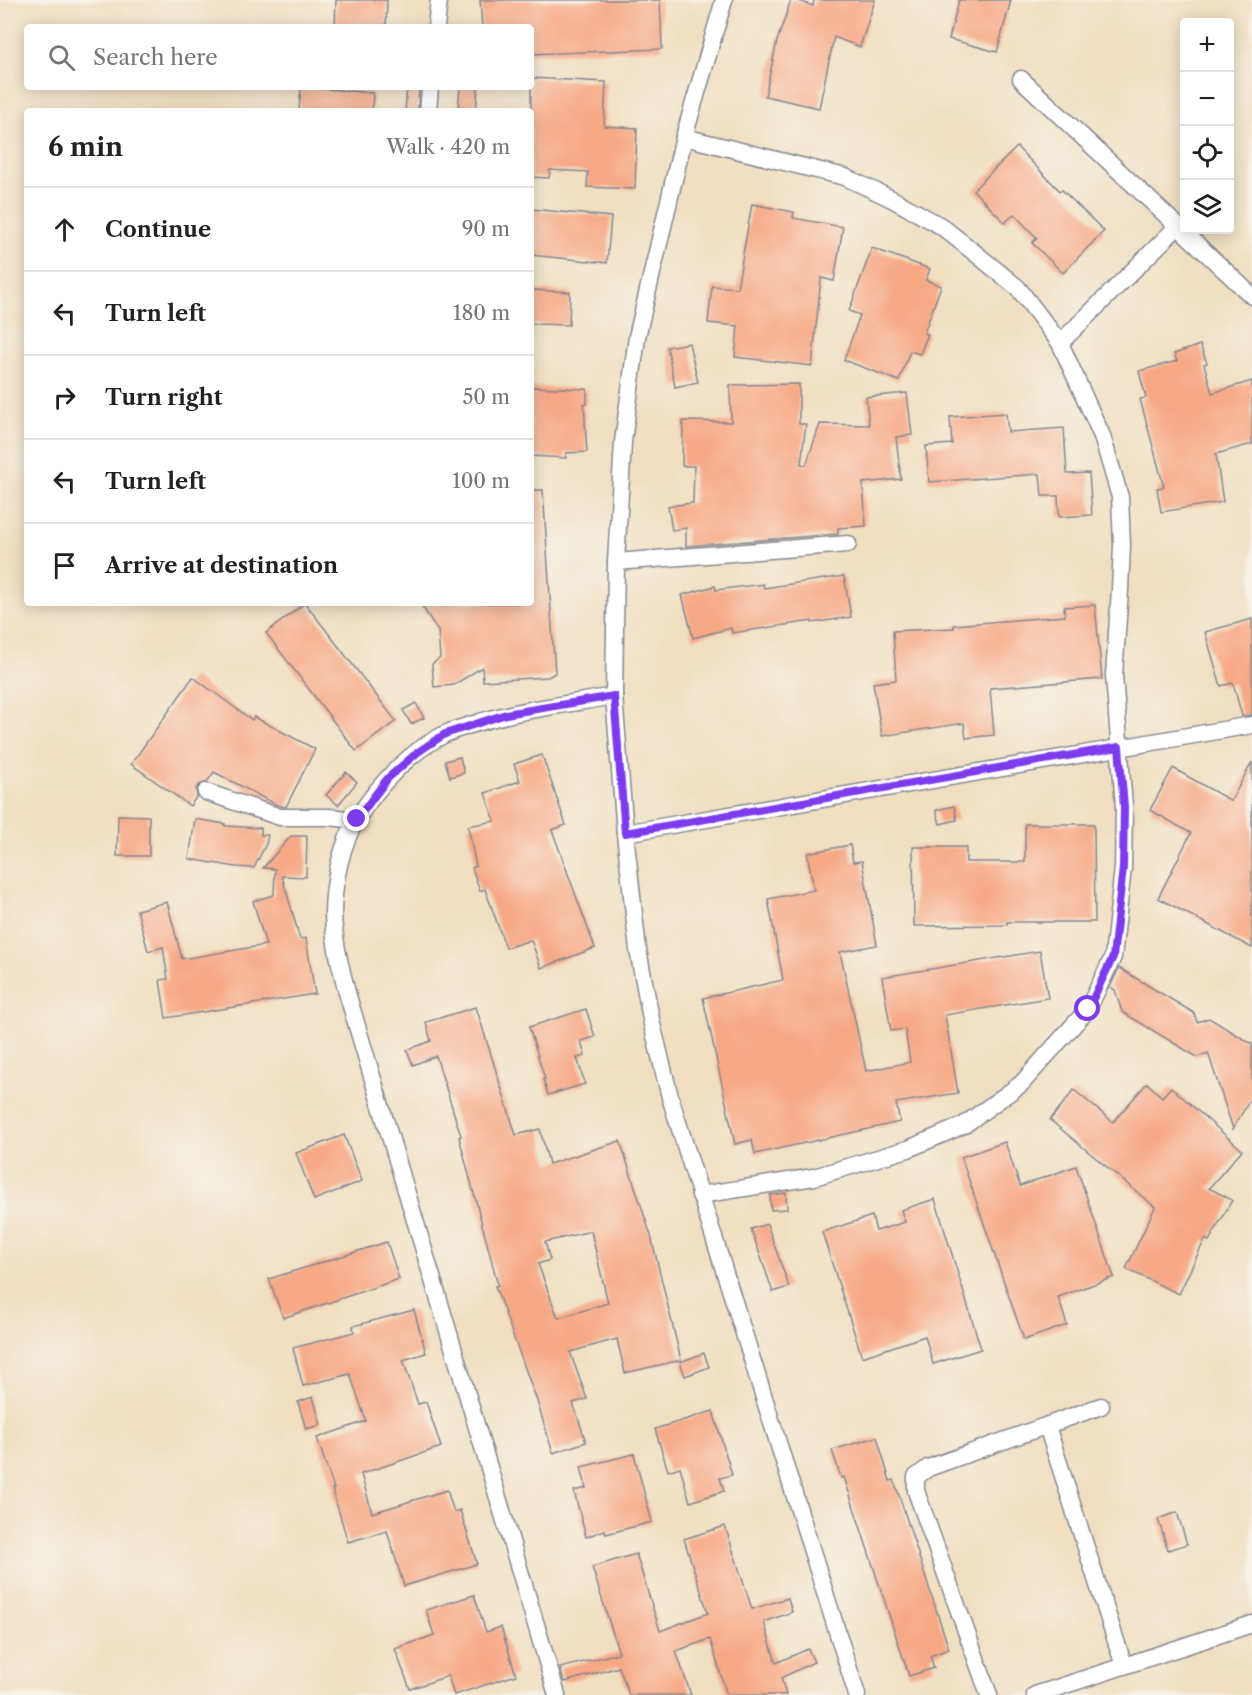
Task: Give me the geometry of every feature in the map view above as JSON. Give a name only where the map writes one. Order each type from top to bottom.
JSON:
[{"type":"street","points":[[436,24],[439,0]]},
{"type":"street","points":[[724,0],[684,137],[637,337],[623,442],[616,562],[614,696],[625,833],[638,950],[652,1024],[670,1097],[857,1695]]},
{"type":"street","points":[[1021,79],[1252,296]]},
{"type":"street","points":[[428,108],[430,90]]},
{"type":"street","points":[[684,137],[845,177],[892,199],[940,226],[1018,288],[1060,343],[1102,436],[1120,497],[1122,545],[1114,675],[1124,807],[1123,858],[1113,957],[1088,1009],[1021,1084],[964,1125],[908,1149],[814,1177],[700,1195]]},
{"type":"street","points":[[1060,343],[1178,227]]},
{"type":"street","points":[[616,562],[849,544]]},
{"type":"street","points":[[557,1695],[348,996],[337,950],[333,915],[336,878],[347,841],[357,819],[388,778],[418,752],[445,734],[506,714],[614,696]]},
{"type":"street","points":[[625,833],[1252,725]]},
{"type":"street","points":[[206,792],[280,817],[357,819]]},
{"type":"street","points":[[989,1695],[916,1491],[916,1477],[928,1468],[1101,1406]]},
{"type":"street","points":[[1047,1426],[1124,1666]]},
{"type":"street","points":[[1035,1695],[1252,1624]]},
{"type":"building","points":[[336,0],[387,0],[386,24],[335,24]]},
{"type":"building","points":[[480,0],[660,0],[662,49],[534,54],[534,24],[482,24]]},
{"type":"building","points":[[791,0],[813,6],[814,0],[875,0],[860,47],[834,37],[819,108],[765,96],[777,41]]},
{"type":"building","points":[[959,0],[1011,0],[997,52],[949,39]]},
{"type":"building","points":[[534,78],[606,82],[604,126],[637,128],[635,189],[587,187],[588,172],[550,170],[549,178],[534,177],[534,108],[531,108],[531,90],[534,90]]},
{"type":"building","points":[[301,90],[373,93],[372,108],[299,108]]},
{"type":"building","points":[[407,90],[419,90],[418,108],[405,108]]},
{"type":"building","points":[[460,90],[478,90],[476,108],[458,108]]},
{"type":"building","points":[[1017,147],[1104,231],[1063,273],[1032,243],[1037,238],[1014,214],[1005,223],[973,190]]},
{"type":"building","points":[[752,204],[794,212],[793,218],[843,227],[834,281],[821,278],[812,366],[735,357],[738,326],[708,323],[712,286],[737,288]]},
{"type":"building","points":[[534,209],[611,217],[607,263],[534,255]]},
{"type":"building","points":[[872,248],[930,269],[926,280],[941,286],[924,333],[928,334],[920,354],[910,351],[899,381],[844,360],[860,315],[849,311]]},
{"type":"building","points":[[534,290],[570,292],[569,325],[534,324]]},
{"type":"building","points":[[689,343],[698,382],[675,387],[667,347]]},
{"type":"building","points":[[1200,345],[1207,363],[1204,364],[1212,393],[1252,381],[1252,444],[1216,454],[1223,502],[1161,512],[1157,488],[1164,487],[1140,399],[1146,398],[1139,371],[1177,361],[1174,354]]},
{"type":"building","points":[[799,384],[799,424],[806,424],[801,464],[806,465],[820,424],[869,425],[866,397],[907,393],[912,435],[896,437],[901,479],[863,483],[866,526],[838,528],[838,534],[686,546],[686,528],[672,530],[668,506],[693,503],[694,466],[682,466],[683,421],[731,422],[730,385]]},
{"type":"building","points":[[534,387],[587,389],[587,404],[584,404],[587,452],[566,453],[566,458],[534,456]]},
{"type":"building","points":[[1006,413],[1008,432],[1064,428],[1067,474],[1089,473],[1092,515],[1059,517],[1058,496],[1042,496],[1040,474],[929,482],[926,446],[952,444],[950,417]]},
{"type":"building","points":[[534,490],[543,490],[555,673],[548,677],[483,681],[482,667],[454,685],[434,687],[432,664],[440,658],[438,631],[422,606],[534,606]]},
{"type":"building","points":[[844,576],[851,617],[732,633],[731,628],[693,638],[682,595],[715,586],[716,590],[763,584],[764,588]]},
{"type":"building","points":[[1095,605],[1102,679],[990,688],[994,735],[966,738],[964,723],[882,736],[873,683],[896,680],[893,631],[954,628],[954,625],[1065,616],[1064,607]]},
{"type":"building","points":[[301,606],[307,606],[396,721],[356,751],[266,633]]},
{"type":"building","points":[[1252,619],[1252,715],[1242,716],[1233,683],[1221,686],[1205,632]]},
{"type":"building","points":[[193,677],[252,720],[254,717],[315,749],[286,807],[277,805],[214,772],[207,782],[196,789],[197,796],[190,806],[131,764]]},
{"type":"building","points":[[416,703],[424,718],[411,724],[403,710]]},
{"type":"building","points":[[542,755],[566,825],[552,830],[595,948],[541,968],[531,940],[506,948],[485,889],[480,891],[472,868],[476,866],[468,826],[495,821],[485,793],[520,781],[514,764]]},
{"type":"building","points":[[460,757],[464,773],[450,777],[445,761]]},
{"type":"building","points":[[1252,762],[1252,948],[1158,898],[1191,833],[1150,810],[1173,768],[1231,801]]},
{"type":"building","points":[[346,772],[357,782],[338,805],[326,795]]},
{"type":"building","points":[[954,806],[957,820],[940,824],[936,810]]},
{"type":"building","points":[[118,815],[149,816],[149,856],[117,856]]},
{"type":"building","points":[[195,819],[225,824],[225,826],[261,828],[261,835],[268,835],[254,868],[189,859]]},
{"type":"building","points":[[1025,824],[1094,824],[1095,922],[1007,922],[1007,925],[914,926],[913,847],[966,847],[966,862],[1025,862]]},
{"type":"building","points":[[291,836],[307,836],[306,877],[282,876],[300,939],[306,938],[315,994],[166,1018],[160,980],[168,979],[163,947],[148,951],[137,910],[167,902],[182,959],[266,945],[253,901],[274,895],[275,869],[263,868]]},
{"type":"building","points":[[850,845],[853,862],[862,861],[877,945],[840,952],[866,1071],[910,1062],[905,1029],[891,1031],[882,977],[1040,951],[1048,998],[945,1015],[958,1093],[896,1103],[900,1122],[755,1154],[752,1140],[735,1144],[703,998],[783,980],[768,899],[814,890],[807,853]]},
{"type":"building","points":[[1119,968],[1194,1013],[1197,1022],[1209,1018],[1252,1044],[1252,1096],[1233,1129],[1208,1053],[1197,1057],[1122,1012],[1115,990],[1110,987]]},
{"type":"building","points":[[476,1007],[516,1135],[540,1129],[549,1164],[620,1141],[651,1236],[681,1360],[625,1373],[617,1339],[570,1352],[587,1399],[573,1403],[586,1442],[553,1453],[537,1401],[495,1286],[498,1285],[459,1137],[461,1136],[436,1056],[413,1065],[407,1050],[431,1041],[426,1022]],"holes":[[[591,1231],[608,1303],[558,1318],[538,1264],[550,1260],[545,1242]]]},
{"type":"building","points":[[586,1009],[595,1037],[581,1041],[585,1056],[577,1058],[585,1084],[548,1095],[529,1027]]},
{"type":"building","points":[[1147,1083],[1162,1097],[1171,1087],[1242,1150],[1209,1188],[1232,1200],[1209,1241],[1205,1239],[1179,1294],[1126,1269],[1155,1207],[1050,1120],[1074,1090],[1113,1122]]},
{"type":"building","points":[[344,1135],[362,1181],[314,1200],[296,1153]]},
{"type":"building","points":[[1005,1142],[1020,1186],[1076,1166],[1114,1277],[1058,1297],[1067,1325],[1024,1340],[961,1157]]},
{"type":"building","points":[[786,1193],[787,1209],[771,1210],[770,1195]]},
{"type":"building","points":[[935,1199],[981,1349],[933,1364],[925,1336],[862,1357],[822,1232],[872,1216],[876,1231],[905,1222],[901,1210]]},
{"type":"building","points":[[767,1224],[789,1287],[773,1292],[751,1229]]},
{"type":"building","points":[[387,1242],[399,1279],[283,1318],[269,1279]]},
{"type":"building","points":[[414,1310],[426,1353],[403,1360],[418,1404],[426,1402],[441,1447],[361,1474],[372,1513],[447,1490],[454,1512],[460,1510],[477,1564],[404,1586],[387,1531],[348,1542],[317,1438],[366,1421],[350,1374],[303,1386],[293,1348],[354,1332],[353,1326]]},
{"type":"building","points":[[704,1353],[709,1367],[685,1376],[680,1362]]},
{"type":"building","points":[[313,1397],[321,1425],[306,1429],[298,1402]]},
{"type":"building","points":[[713,1411],[732,1475],[720,1478],[724,1491],[690,1502],[680,1467],[668,1471],[655,1429]]},
{"type":"building","points":[[877,1437],[890,1481],[894,1480],[949,1649],[930,1656],[934,1668],[909,1676],[844,1477],[841,1478],[832,1450]]},
{"type":"building","points":[[634,1454],[652,1522],[606,1534],[605,1530],[586,1537],[574,1491],[586,1488],[581,1467]]},
{"type":"building","points":[[1177,1512],[1187,1544],[1168,1550],[1158,1519]]},
{"type":"building","points":[[725,1526],[752,1609],[788,1598],[792,1612],[764,1622],[776,1663],[808,1649],[814,1662],[781,1678],[786,1695],[727,1695],[710,1639],[676,1651],[691,1695],[629,1695],[619,1667],[564,1682],[560,1668],[619,1653],[592,1567],[636,1554],[660,1631],[708,1613],[684,1539]]},
{"type":"building","points":[[474,1595],[486,1632],[501,1627],[516,1675],[454,1695],[448,1676],[410,1689],[395,1649],[434,1635],[426,1610]]},
{"type":"route","points":[[357,819],[388,778],[418,752],[445,734],[506,714],[614,696],[625,833],[1119,747],[1124,807],[1123,868],[1113,957],[1088,1009]]}]
